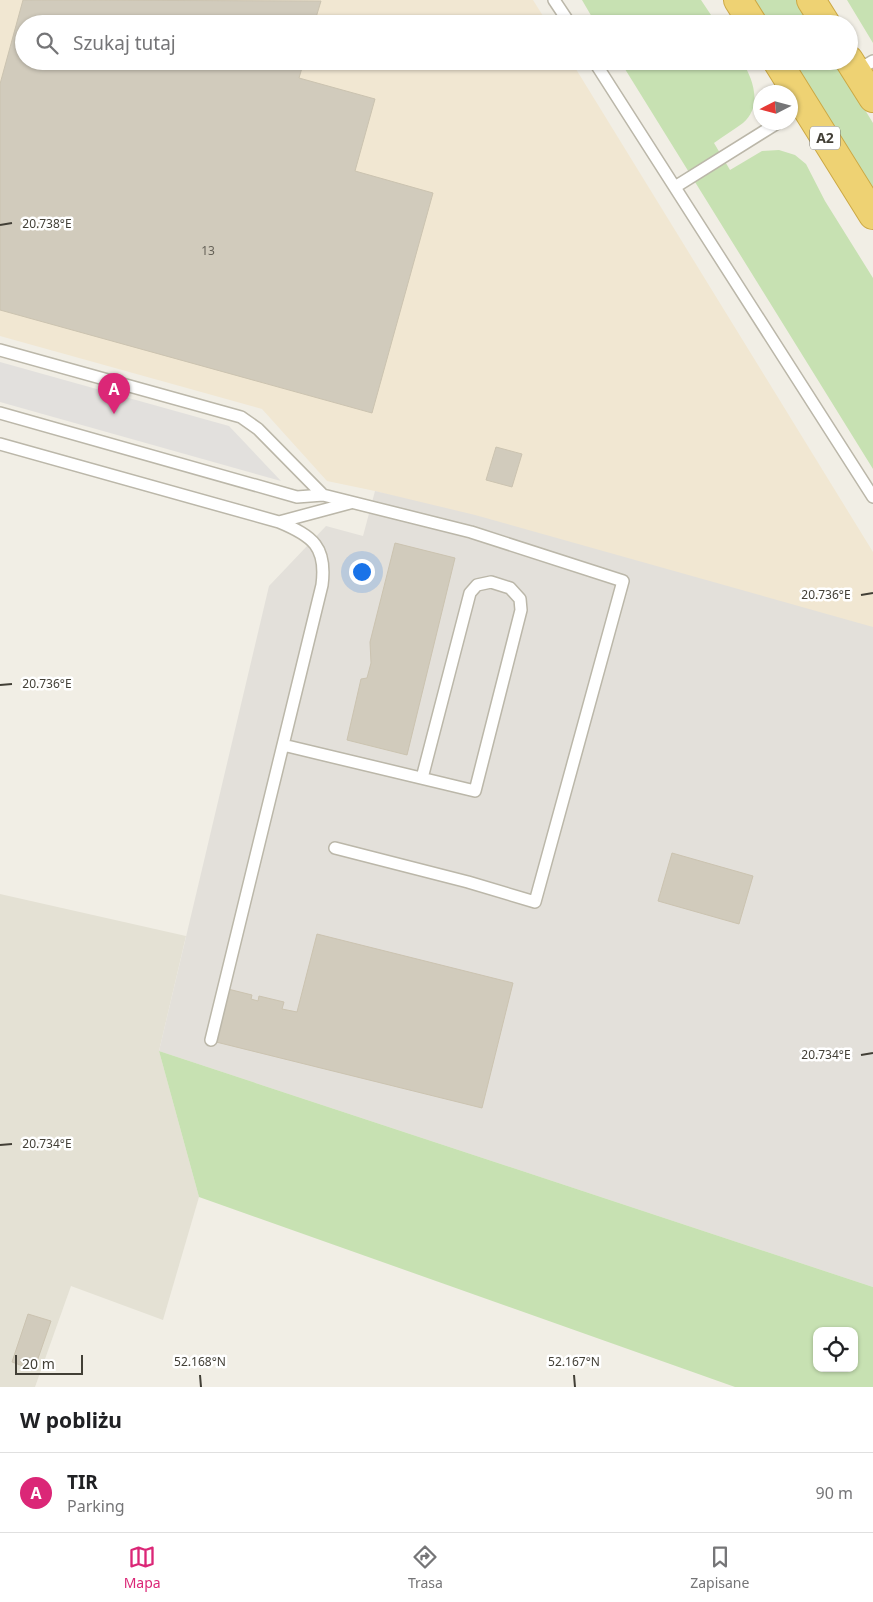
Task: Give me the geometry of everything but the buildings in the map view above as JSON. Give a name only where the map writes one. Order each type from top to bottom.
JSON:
[{"type":"highway","points":[[738,0],[747,15]]},
{"type":"highway","points":[[811,0],[820,15]]},
{"type":"highway","points":[[859,64],[873,98]]},
{"type":"highway","name":"A2","points":[[782,70],[801,109],[873,215]]},
{"type":"lane","points":[[554,0],[564,15]]},
{"type":"lane","points":[[600,70],[873,496]]},
{"type":"lane","points":[[675,187],[766,130]]},
{"type":"lane","points":[[0,350],[241,417],[258,429],[323,495]]},
{"type":"lane","points":[[0,413],[297,497],[323,495],[471,532],[623,582],[535,902],[468,882],[335,848]]},
{"type":"lane","points":[[0,444],[279,522],[298,530],[312,540],[322,554],[324,568],[322,585],[211,1040]]},
{"type":"lane","points":[[279,522],[351,503]]},
{"type":"lane","points":[[283,745],[475,791],[521,610],[520,599],[510,588],[490,582],[477,585],[470,594],[422,778]]},
{"type":"shaded area","points":[[0,0],[533,0],[542,15],[15,15],[15,70],[577,70],[873,552],[873,628],[375,491],[327,481],[262,409],[0,336]]},
{"type":"shaded area","points":[[0,362],[229,426],[281,481],[0,402]]},
{"type":"shaded area","points":[[375,491],[475,515],[873,627],[873,1287],[159,1051],[269,586],[326,526],[363,536]]},
{"type":"shaded area","points":[[0,894],[186,936],[159,1051],[199,1197],[163,1320],[71,1286],[35,1387],[0,1387]]},
{"type":"green space","points":[[582,0],[701,0],[711,15],[591,15]]},
{"type":"green space","points":[[754,0],[796,0],[805,15],[763,15]]},
{"type":"green space","points":[[847,0],[873,0],[873,43],[858,18],[858,15],[856,15]]},
{"type":"green space","points":[[626,70],[747,70],[753,88],[753,109],[743,123],[714,143],[730,170],[762,151],[779,150],[795,155],[806,164],[825,201],[873,278],[873,469]]},
{"type":"green space","points":[[799,70],[841,70],[873,123],[873,189]]},
{"type":"green space","points":[[159,1051],[873,1287],[873,1387],[735,1387],[199,1197]]},
{"type":"place","name":"TIR","points":[[114,414]]}]
